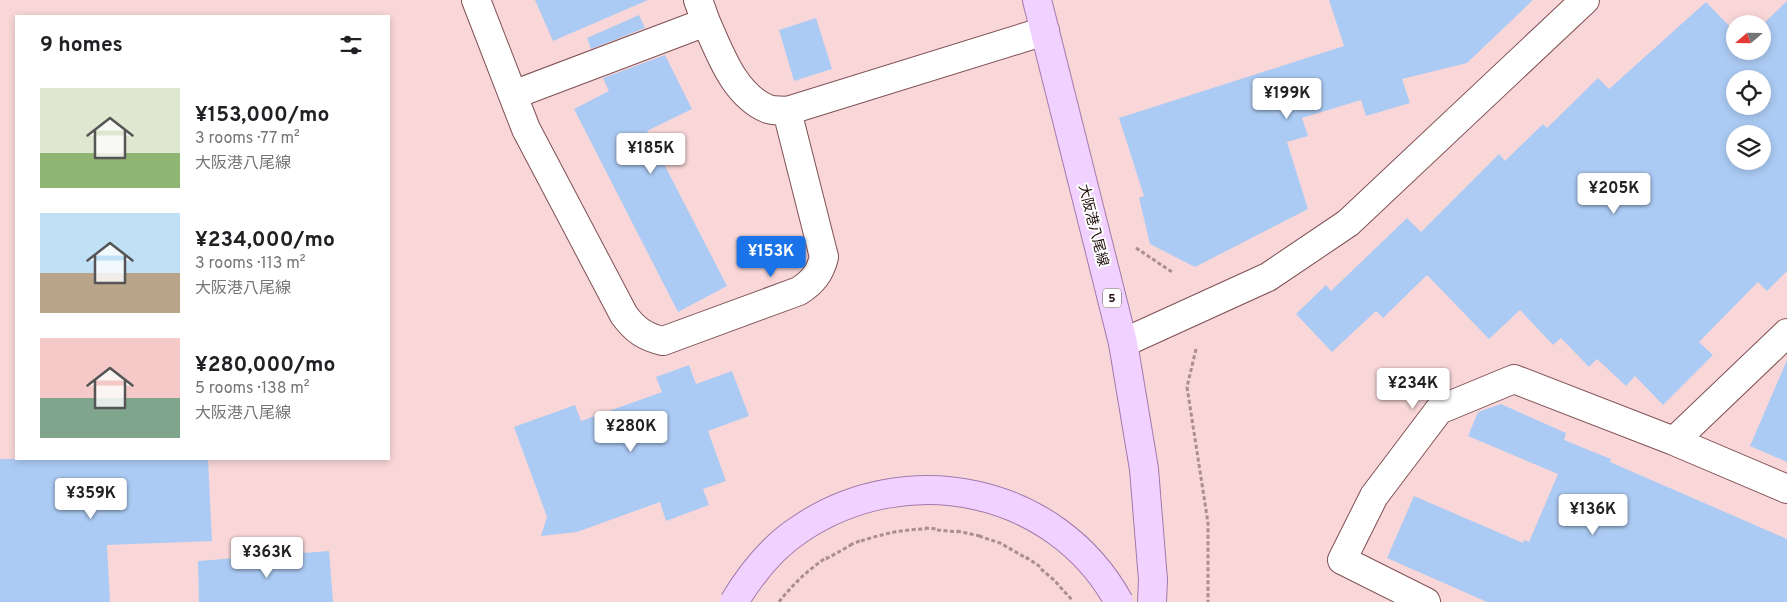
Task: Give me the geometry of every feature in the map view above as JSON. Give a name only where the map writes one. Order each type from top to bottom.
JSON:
[{"type":"main road","name":"大阪港八尾線","points":[[1037,0],[1123,343],[1144,469],[1154,580],[1152,602]]},
{"type":"main road","points":[[736,602],[756,573],[798,533],[815,522],[846,508],[884,496],[918,492],[953,494],[998,504],[1017,511],[1058,536],[1072,548],[1104,583],[1118,602]]},
{"type":"street","points":[[476,0],[526,129],[624,315],[640,333],[651,338],[663,340],[799,290],[808,285],[821,268],[824,257],[787,111]]},
{"type":"street","points":[[1123,343],[1268,277],[1348,223],[1574,4]]},
{"type":"street","points":[[513,96],[702,11],[720,54],[732,76],[744,92],[770,110],[787,111],[1045,31]]},
{"type":"street","points":[[1674,441],[1787,333]]},
{"type":"street","points":[[1426,602],[1342,560],[1374,496],[1440,410],[1514,379],[1674,441],[1787,489]]},
{"type":"path","points":[[1197,343],[1187,387],[1208,523],[1208,602]]},
{"type":"path","points":[[780,602],[795,583],[809,570],[842,548],[880,534],[920,528],[960,531],[1000,542],[1018,551],[1055,578],[1074,602]]},
{"type":"building","points":[[535,0],[648,0],[553,41]]},
{"type":"building","points":[[1329,0],[1533,0],[1467,63],[1402,79],[1410,103],[1366,116],[1361,100],[1302,118],[1308,136],[1287,142],[1308,209],[1195,267],[1150,244],[1139,198],[1144,196],[1119,118],[1344,46]]},
{"type":"building","points":[[1787,1],[1787,271],[1767,291],[1758,282],[1699,342],[1713,355],[1663,405],[1635,376],[1626,386],[1597,359],[1589,367],[1561,338],[1553,345],[1520,310],[1489,339],[1427,275],[1383,318],[1376,311],[1332,352],[1296,314],[1326,285],[1331,291],[1407,218],[1421,232],[1499,154],[1505,161],[1543,124],[1547,128],[1598,78],[1609,89],[1706,2],[1726,23],[1726,60],[1771,60],[1771,16]]},
{"type":"building","points":[[639,15],[645,28],[591,49],[587,38]]},
{"type":"building","points":[[816,18],[832,69],[794,81],[779,30]]},
{"type":"building","points":[[665,55],[692,109],[647,131],[727,286],[678,312],[574,109],[609,91],[603,78]]},
{"type":"building","points":[[1787,360],[1787,462],[1750,446]]},
{"type":"building","points":[[689,365],[696,384],[732,371],[749,416],[708,431],[726,481],[703,489],[709,505],[666,521],[660,502],[577,532],[541,536],[547,517],[514,427],[575,405],[581,421],[662,392],[656,377]]},
{"type":"building","points":[[1501,404],[1566,433],[1564,440],[1611,459],[1610,462],[1787,539],[1787,602],[1487,602],[1387,558],[1414,496],[1523,543],[1524,540],[1529,542],[1558,474],[1468,436],[1478,412]]},
{"type":"building","points":[[0,459],[208,460],[212,541],[107,545],[110,602],[0,602]]},
{"type":"building","points":[[329,551],[333,602],[199,602],[198,561]]}]
